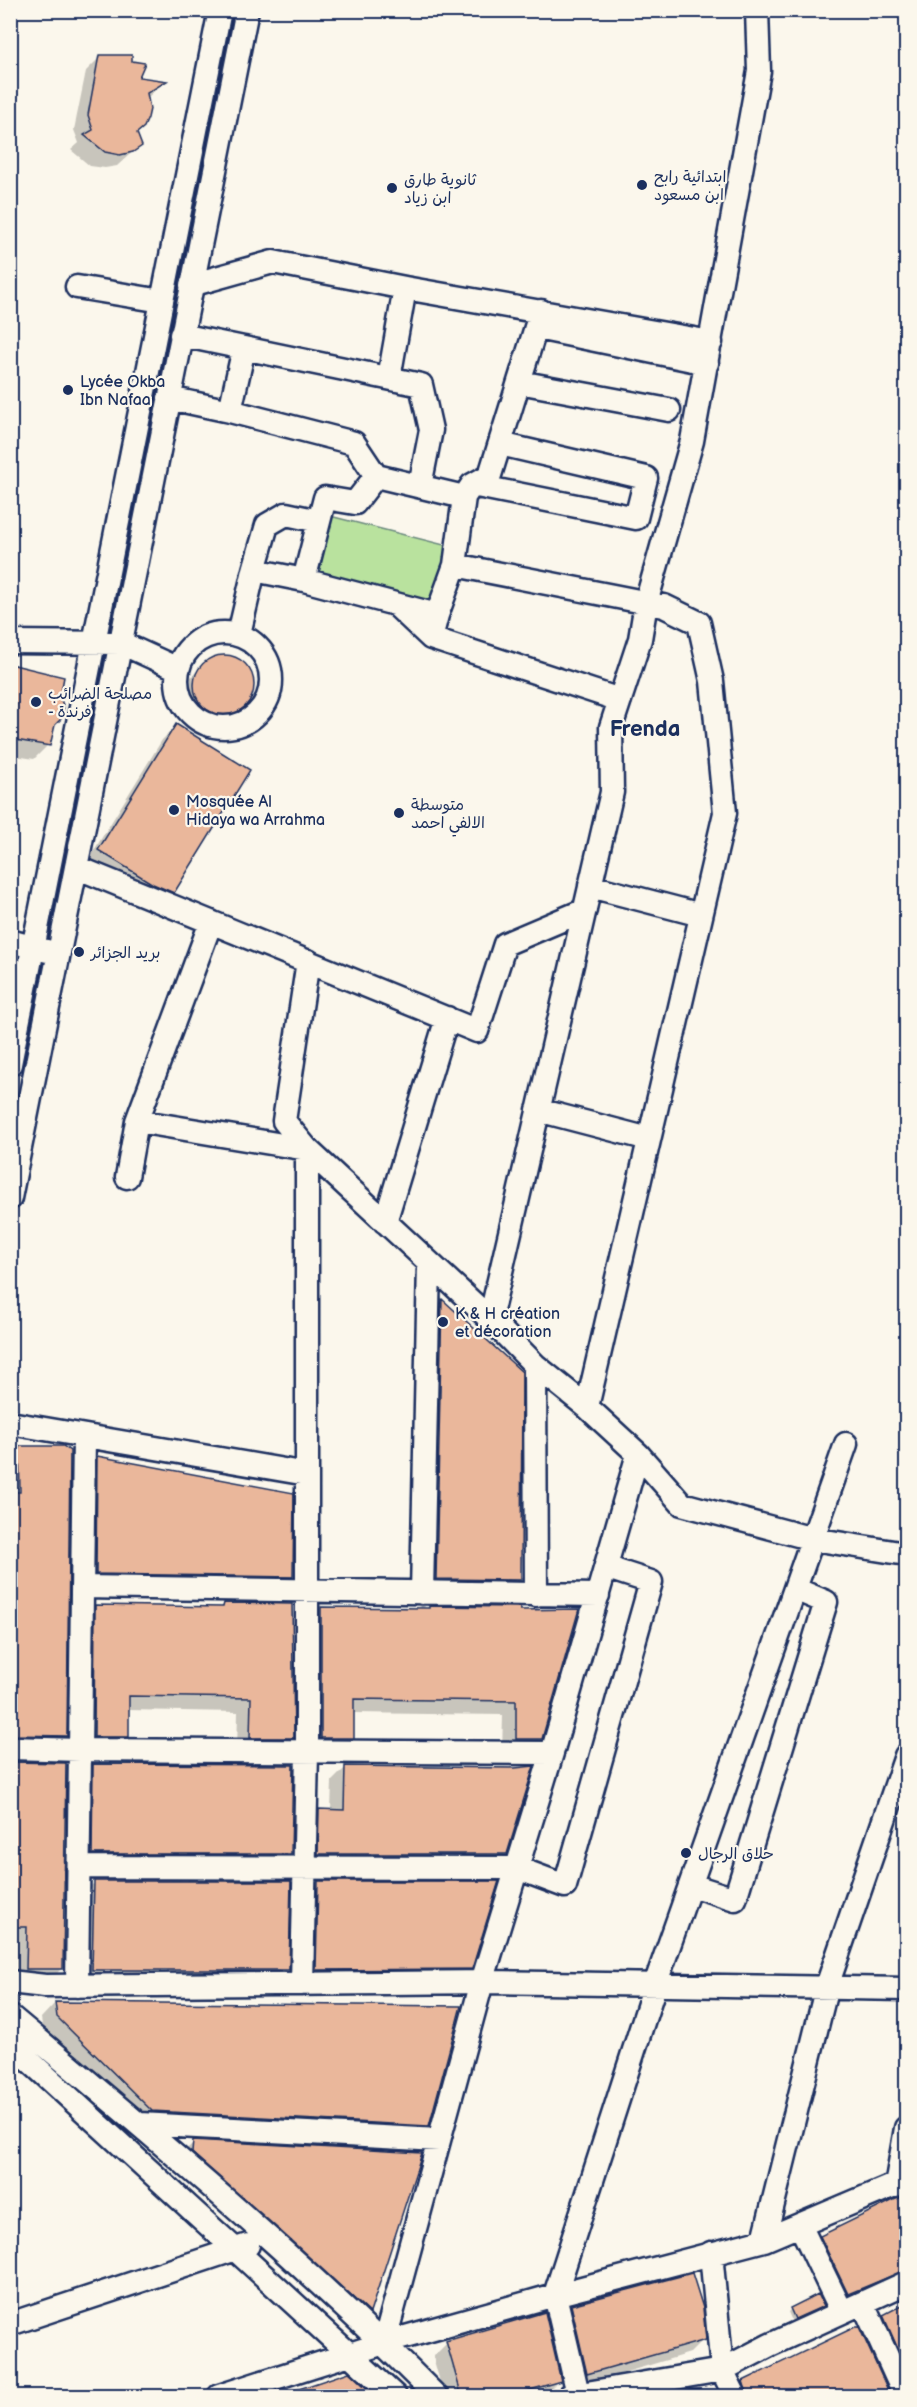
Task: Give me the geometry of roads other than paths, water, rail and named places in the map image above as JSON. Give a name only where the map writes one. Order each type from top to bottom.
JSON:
[{"type":"street","points":[[10,1065],[220,10]]},
{"type":"street","points":[[10,1198],[14,1163],[59,954],[247,10]]},
{"type":"street","points":[[490,1319],[612,792],[611,727],[640,639],[646,603],[692,441],[759,71],[757,10]]},
{"type":"street","points":[[191,285],[273,262],[709,353]]},
{"type":"street","points":[[77,286],[162,301]]},
{"type":"street","points":[[389,378],[405,288]]},
{"type":"street","points":[[431,638],[455,565],[468,491],[490,475],[539,319]]},
{"type":"street","points":[[182,335],[421,385],[431,430],[420,486]]},
{"type":"street","points":[[230,411],[244,348]]},
{"type":"street","points":[[519,382],[669,410]]},
{"type":"street","points":[[169,398],[354,442],[376,476],[420,486],[468,491],[636,518],[646,478],[500,444]]},
{"type":"street","points":[[304,580],[325,498],[355,503],[376,476]]},
{"type":"street","points":[[239,634],[267,525],[285,514],[320,521]]},
{"type":"street","points":[[455,565],[664,606],[699,623],[712,681],[725,813],[586,1407]]},
{"type":"street","points":[[254,570],[304,580],[437,615]]},
{"type":"street","points":[[395,604],[431,638],[620,700]]},
{"type":"street","points":[[223,632],[239,634],[253,642],[264,653],[270,668],[271,683],[267,699],[259,712],[246,722],[232,727],[216,727],[201,722],[189,712],[180,699],[177,684],[178,669],[184,654],[194,643],[208,635],[223,632]]},
{"type":"street","points":[[10,642],[121,643],[178,669]]},
{"type":"street","points":[[76,867],[477,1031],[505,944],[585,910]]},
{"type":"street","points":[[590,886],[701,915]]},
{"type":"street","points":[[127,1177],[137,1121],[211,922]]},
{"type":"street","points":[[10,941],[59,954]]},
{"type":"street","points":[[308,961],[284,1121],[307,1149],[490,1319],[535,1365],[638,1454],[682,1504],[813,1539],[906,1554]]},
{"type":"street","points":[[385,1222],[447,1018]]},
{"type":"street","points":[[538,1110],[649,1139]]},
{"type":"street","points":[[137,1121],[307,1149]]},
{"type":"street","points":[[302,1984],[307,1752],[307,1149]]},
{"type":"street","points":[[422,1593],[429,1263]]},
{"type":"street","points":[[535,1365],[536,1595]]},
{"type":"street","points":[[10,1423],[306,1474]]},
{"type":"street","points":[[77,1986],[84,1436]]},
{"type":"street","points":[[846,1444],[655,1985],[555,2295],[574,2395],[723,2370],[770,2345],[906,2283]]},
{"type":"street","points":[[384,2343],[482,1982],[552,1753],[638,1454]]},
{"type":"street","points":[[79,1867],[517,1868],[565,1886],[651,1582],[606,1565]]},
{"type":"street","points":[[82,1587],[598,1595]]},
{"type":"street","points":[[691,1885],[735,1899],[826,1602],[795,1589]]},
{"type":"street","points":[[10,1748],[552,1753]]},
{"type":"street","points":[[764,2240],[827,1986],[906,1756]]},
{"type":"street","points":[[10,1982],[45,1986],[482,1982],[906,1989]]},
{"type":"street","points":[[10,2016],[140,2124],[384,2343],[436,2397]]},
{"type":"street","points":[[10,2043],[395,2397]]},
{"type":"street","points":[[140,2124],[439,2140]]},
{"type":"street","points":[[231,2395],[384,2343],[764,2240],[901,2183],[906,2128]]},
{"type":"street","points":[[800,2225],[842,2312]]},
{"type":"street","points":[[10,2324],[267,2239]]},
{"type":"street","points":[[711,2253],[723,2370],[735,2397]]},
{"type":"street","points":[[863,2302],[906,2396]]},
{"type":"place","name":"ابتدائية رابح ابن مسعود","points":[[642,185]]},
{"type":"place","name":"ثانوية طارق ابن زياد","points":[[392,188]]},
{"type":"place","name":"Lycée Okba Ibn Nafaa","points":[[68,390]]},
{"type":"place","name":"مصلحة الضرائب - فرندة","points":[[36,702]]},
{"type":"place","name":"Mosquée Al Hidaya wa Arrahma","points":[[174,810]]},
{"type":"place","name":"متوسطة الالفي احمد","points":[[399,813]]},
{"type":"place","name":"بريد الجزائر","points":[[79,952]]},
{"type":"place","name":"K & H création et décoration","points":[[443,1322]]},
{"type":"place","name":"حلاق الرجال","points":[[686,1853]]},
{"type":"district","name":"Frenda","points":[[645,728]]}]
